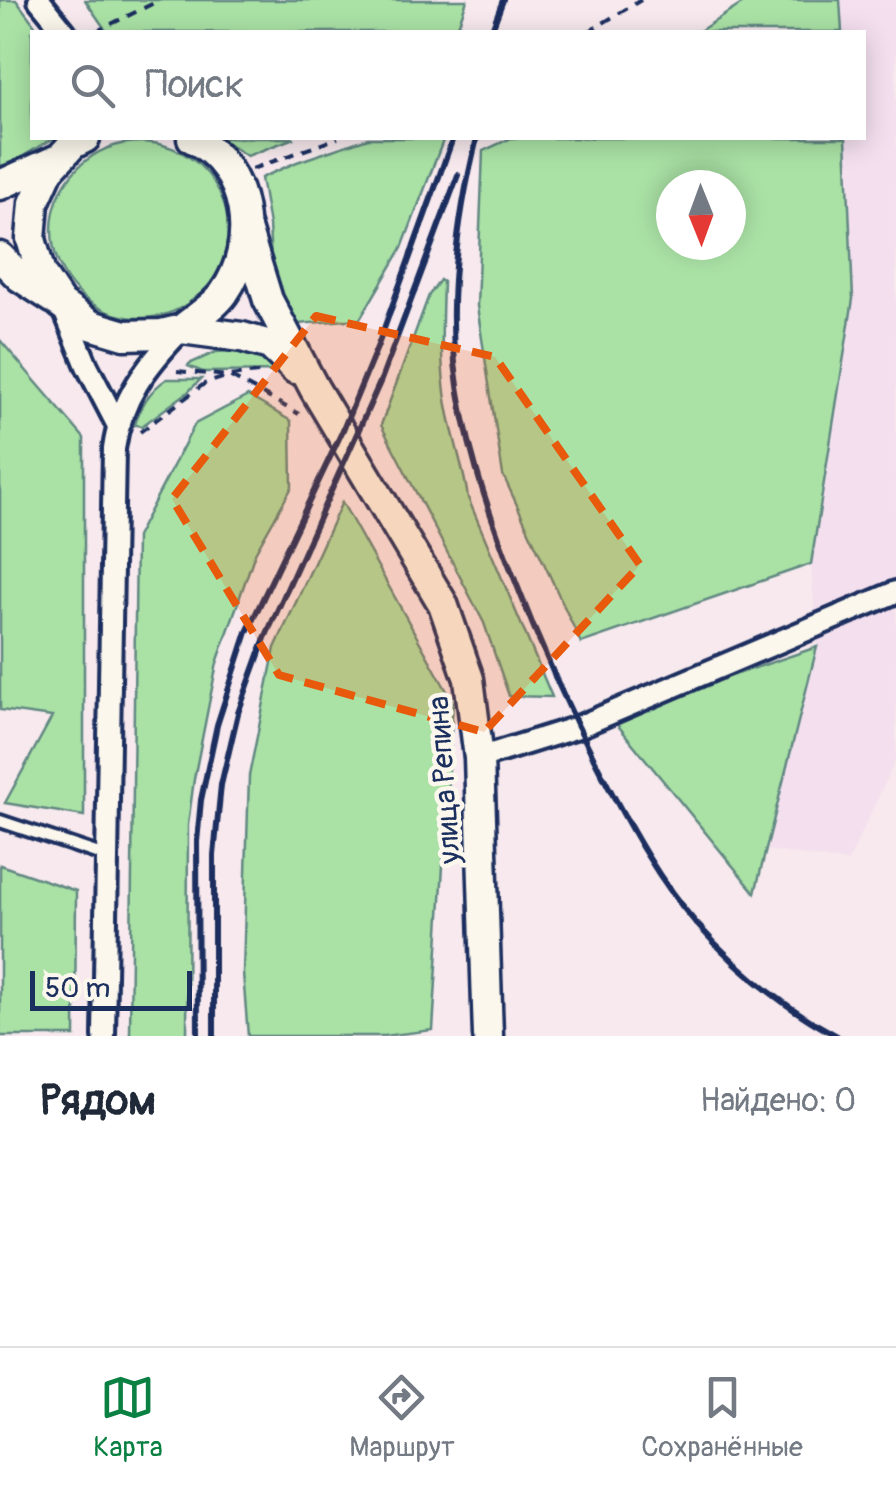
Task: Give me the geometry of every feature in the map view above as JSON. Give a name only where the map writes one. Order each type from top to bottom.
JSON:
[{"type":"street","points":[[39,0],[63,30]]},
{"type":"street","points":[[104,1036],[114,449],[127,430],[133,390],[150,362],[222,296],[240,265],[246,232],[242,199],[228,170],[196,140]]},
{"type":"street","points":[[0,185],[73,144]]},
{"type":"street","points":[[73,144],[49,170],[34,203],[31,239],[41,274],[61,304],[87,366],[127,430]]},
{"type":"street","points":[[245,225],[268,300],[314,388]]},
{"type":"street","points":[[0,257],[20,276],[90,325],[125,336],[182,329],[242,337],[270,345],[314,388]]},
{"type":"street","name":"улица Репина","points":[[314,388],[443,604],[469,679],[480,758],[488,1036]]},
{"type":"street","points":[[480,758],[578,728],[896,592]]},
{"type":"lane","points":[[0,820],[106,856]]},
{"type":"path","points":[[99,30],[160,0]]},
{"type":"path","points":[[591,30],[641,0]]},
{"type":"path","points":[[228,170],[252,168],[332,140]]},
{"type":"path","points":[[177,371],[229,376],[258,374],[271,378]]},
{"type":"path","points":[[127,430],[204,384],[229,376],[304,417]]},
{"type":"highlighted area","points":[[316,316],[495,357],[640,565],[484,732],[279,675],[172,499]]},
{"type":"shaded area","points":[[840,0],[896,0],[896,759],[848,862],[766,850],[817,647],[811,564],[853,299],[846,140],[866,140],[866,30],[842,30]]},
{"type":"green space","points":[[0,0],[16,0],[38,30],[30,30],[30,140],[51,140],[0,166]]},
{"type":"green space","points":[[85,0],[467,0],[457,30],[106,30]]},
{"type":"green space","points":[[748,0],[840,0],[842,30],[701,30]]},
{"type":"green space","points":[[223,140],[289,140],[247,156]]},
{"type":"green space","points":[[362,140],[443,140],[402,248],[360,319],[298,324],[272,278],[261,178]]},
{"type":"green space","points":[[507,140],[846,140],[853,299],[811,564],[581,643],[503,475],[477,306],[483,151]]},
{"type":"green space","points":[[140,142],[174,149],[202,168],[221,196],[228,230],[221,264],[202,292],[174,311],[140,318],[106,311],[78,292],[59,264],[52,230],[59,196],[78,168],[106,149]]},
{"type":"green space","points":[[440,280],[445,392],[468,498],[552,697],[509,696],[484,623],[381,425],[429,295]]},
{"type":"green space","points":[[0,340],[84,438],[84,816],[5,803],[52,717],[0,710]]},
{"type":"green space","points":[[216,352],[260,353],[287,371],[203,372],[188,366]]},
{"type":"green space","points":[[167,379],[201,379],[142,426],[135,425],[146,399]]},
{"type":"green space","points":[[248,396],[291,421],[292,487],[255,553],[217,663],[194,779],[188,825],[187,1036],[130,1036],[136,537],[195,424]]},
{"type":"green space","points":[[342,502],[453,702],[433,1030],[384,1036],[248,1036],[243,973],[249,776],[275,648]]},
{"type":"green space","points":[[817,647],[755,893],[611,717]]},
{"type":"green space","points":[[0,865],[76,891],[75,1036],[0,1036]]},
{"type":"railway","points":[[492,30],[503,0]]},
{"type":"railway","points":[[198,1036],[197,842],[201,800],[217,725],[247,632],[342,432],[378,345],[452,140]]},
{"type":"railway","points":[[477,140],[457,249],[455,363],[477,471],[523,602],[593,757],[670,891],[744,971],[779,1000],[837,1036]]},
{"type":"railway","points":[[214,1036],[214,855],[221,785],[238,713],[265,638],[381,380],[458,175]]}]
